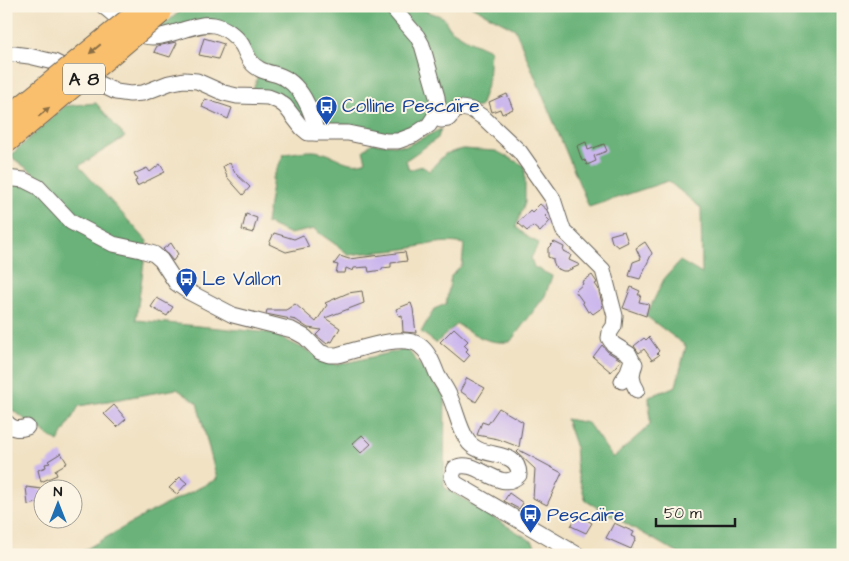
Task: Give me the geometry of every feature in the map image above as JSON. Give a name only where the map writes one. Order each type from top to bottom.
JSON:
[{"type":"highway","name":"A 8","points":[[6,120],[153,10]]},
{"type":"highway","name":"A 8","points":[[6,143],[153,10]]},
{"type":"street","points":[[103,6],[139,34],[153,38],[199,26],[215,25],[230,32],[241,44],[250,62],[266,72],[290,80],[297,88],[309,109],[315,124],[316,133]]},
{"type":"street","points":[[6,53],[54,62],[116,92],[143,93],[168,83],[184,80],[197,81],[224,93],[237,96],[268,97],[278,101],[286,106],[308,133],[348,133],[386,141],[398,141],[414,135],[429,125],[435,116],[438,106],[418,36],[392,6]]},
{"type":"street","points":[[435,116],[442,120],[448,119],[457,109],[472,110],[484,118],[520,152],[553,199],[563,230],[603,270],[615,316],[614,326],[609,338],[613,344],[629,354],[635,362],[632,377],[633,384],[637,390]]},
{"type":"street","points":[[6,178],[24,180],[38,187],[71,222],[113,244],[154,254],[161,260],[176,283],[189,292],[233,315],[292,330],[305,337],[320,352],[338,355],[396,340],[408,341],[419,345],[429,355],[450,395],[462,432],[468,442],[476,449],[514,460],[519,467],[519,475],[514,480],[505,482],[468,465],[461,464],[455,468],[452,476],[455,483],[578,555]]},
{"type":"street","points":[[622,381],[627,374],[632,360]]},
{"type":"street","points":[[6,422],[18,430],[26,427]]},
{"type":"green space","points":[[187,6],[417,6],[443,17],[450,29],[490,50],[488,82],[480,107],[450,109],[415,126],[385,134],[353,126],[303,118],[253,90],[262,63],[256,60],[234,29],[153,33]]},
{"type":"green space","points":[[471,6],[843,6],[843,555],[681,555],[586,501],[577,472],[575,445],[566,419],[588,423],[613,458],[650,425],[649,397],[676,386],[686,346],[646,316],[664,279],[680,261],[702,274],[701,208],[668,181],[589,207],[515,29]]},
{"type":"green space","points":[[96,103],[125,137],[79,166],[147,241],[136,320],[271,333],[337,365],[407,349],[445,396],[444,487],[533,542],[539,555],[76,555],[145,515],[217,479],[197,403],[177,389],[79,406],[58,442],[6,406],[6,185],[36,175],[10,156],[65,106]]},
{"type":"green space","points":[[441,129],[438,138],[406,160],[409,170],[422,166],[429,171],[445,154],[463,149],[496,151],[525,166],[525,203],[516,227],[529,238],[539,243],[531,258],[534,267],[552,276],[545,296],[510,342],[488,340],[457,324],[436,343],[421,332],[434,309],[446,304],[451,276],[462,265],[464,244],[441,243],[349,255],[314,229],[290,234],[266,223],[273,178],[284,154],[316,151],[348,162],[360,163],[366,161],[363,151],[372,143],[406,146]]},
{"type":"building","points":[[204,38],[224,44],[218,59],[199,55]]},
{"type":"building","points":[[176,42],[170,57],[154,52],[157,46]]},
{"type":"building","points":[[507,94],[513,109],[502,114],[500,109],[492,112],[489,102]]},
{"type":"building","points":[[205,99],[232,108],[228,119],[202,107]]},
{"type":"building","points":[[586,142],[588,150],[604,144],[607,151],[594,156],[596,161],[587,165],[585,160],[582,161],[577,146]]},
{"type":"building","points":[[230,163],[235,173],[250,187],[243,195],[227,177],[223,166]]},
{"type":"building","points":[[160,164],[165,172],[137,186],[134,174],[147,168],[150,172]]},
{"type":"building","points":[[540,204],[547,210],[548,213],[545,216],[550,221],[540,232],[533,226],[527,231],[518,223],[530,210],[532,212]]},
{"type":"building","points":[[246,214],[257,218],[253,233],[242,230]]},
{"type":"building","points":[[624,231],[628,242],[618,247],[612,242],[610,235]]},
{"type":"building","points":[[274,233],[294,239],[303,235],[309,247],[286,252],[269,244]]},
{"type":"building","points":[[554,242],[564,247],[563,251],[571,255],[569,260],[580,265],[567,271],[556,268],[553,259],[548,257],[548,248]]},
{"type":"building","points":[[645,242],[652,253],[640,279],[629,276],[633,262],[641,259],[636,248]]},
{"type":"building","points":[[171,243],[178,254],[173,261],[163,249]]},
{"type":"building","points":[[405,252],[407,261],[391,263],[391,267],[382,268],[382,270],[369,272],[368,267],[354,268],[353,271],[346,268],[345,273],[336,273],[338,265],[334,264],[340,256],[349,259]]},
{"type":"building","points":[[592,275],[597,283],[595,284],[598,288],[603,307],[593,314],[590,311],[588,312],[575,291],[583,284],[582,282]]},
{"type":"building","points":[[631,287],[640,291],[638,295],[641,295],[639,302],[649,304],[646,316],[623,308]]},
{"type":"building","points":[[362,291],[364,303],[325,318],[340,328],[332,342],[329,341],[327,344],[316,335],[321,330],[308,328],[296,320],[266,314],[267,310],[286,310],[295,304],[316,322],[327,305],[325,303],[348,293]]},
{"type":"building","points":[[157,298],[173,307],[167,316],[151,307]]},
{"type":"building","points":[[411,303],[416,333],[403,332],[402,315],[399,316],[396,309]]},
{"type":"building","points":[[454,328],[468,341],[464,345],[470,355],[464,362],[440,342]]},
{"type":"building","points":[[649,337],[659,351],[657,353],[659,355],[652,360],[644,349],[639,353],[634,346],[644,338],[646,340]]},
{"type":"building","points":[[602,345],[608,352],[621,360],[611,372],[593,357]]},
{"type":"building","points":[[467,378],[485,388],[476,402],[460,391]]},
{"type":"building","points":[[114,405],[126,419],[117,427],[104,414]]},
{"type":"building","points":[[499,408],[523,422],[519,447],[498,439],[477,435],[482,422],[488,424]]},
{"type":"building","points":[[362,435],[371,444],[361,453],[352,444]]},
{"type":"building","points":[[519,450],[562,473],[547,505],[533,498],[535,469],[517,452]]},
{"type":"building","points":[[61,453],[67,463],[55,470],[57,475],[50,478],[40,478],[38,470],[46,467],[45,464],[50,463],[48,461]]},
{"type":"building","points":[[180,477],[187,483],[177,494],[169,488]]},
{"type":"building","points":[[26,487],[32,488],[32,504],[28,505]]},
{"type":"building","points":[[509,493],[523,503],[519,509],[504,501]]},
{"type":"building","points":[[577,515],[592,523],[586,533],[571,526]]},
{"type":"building","points":[[614,523],[634,532],[632,536],[636,538],[631,549],[606,538]]},
{"type":"place","name":"Colline Pescaïre","points":[[326,125]]},
{"type":"place","name":"Le Vallon","points":[[186,298]]},
{"type":"place","name":"Pescaïre","points":[[531,534]]}]
